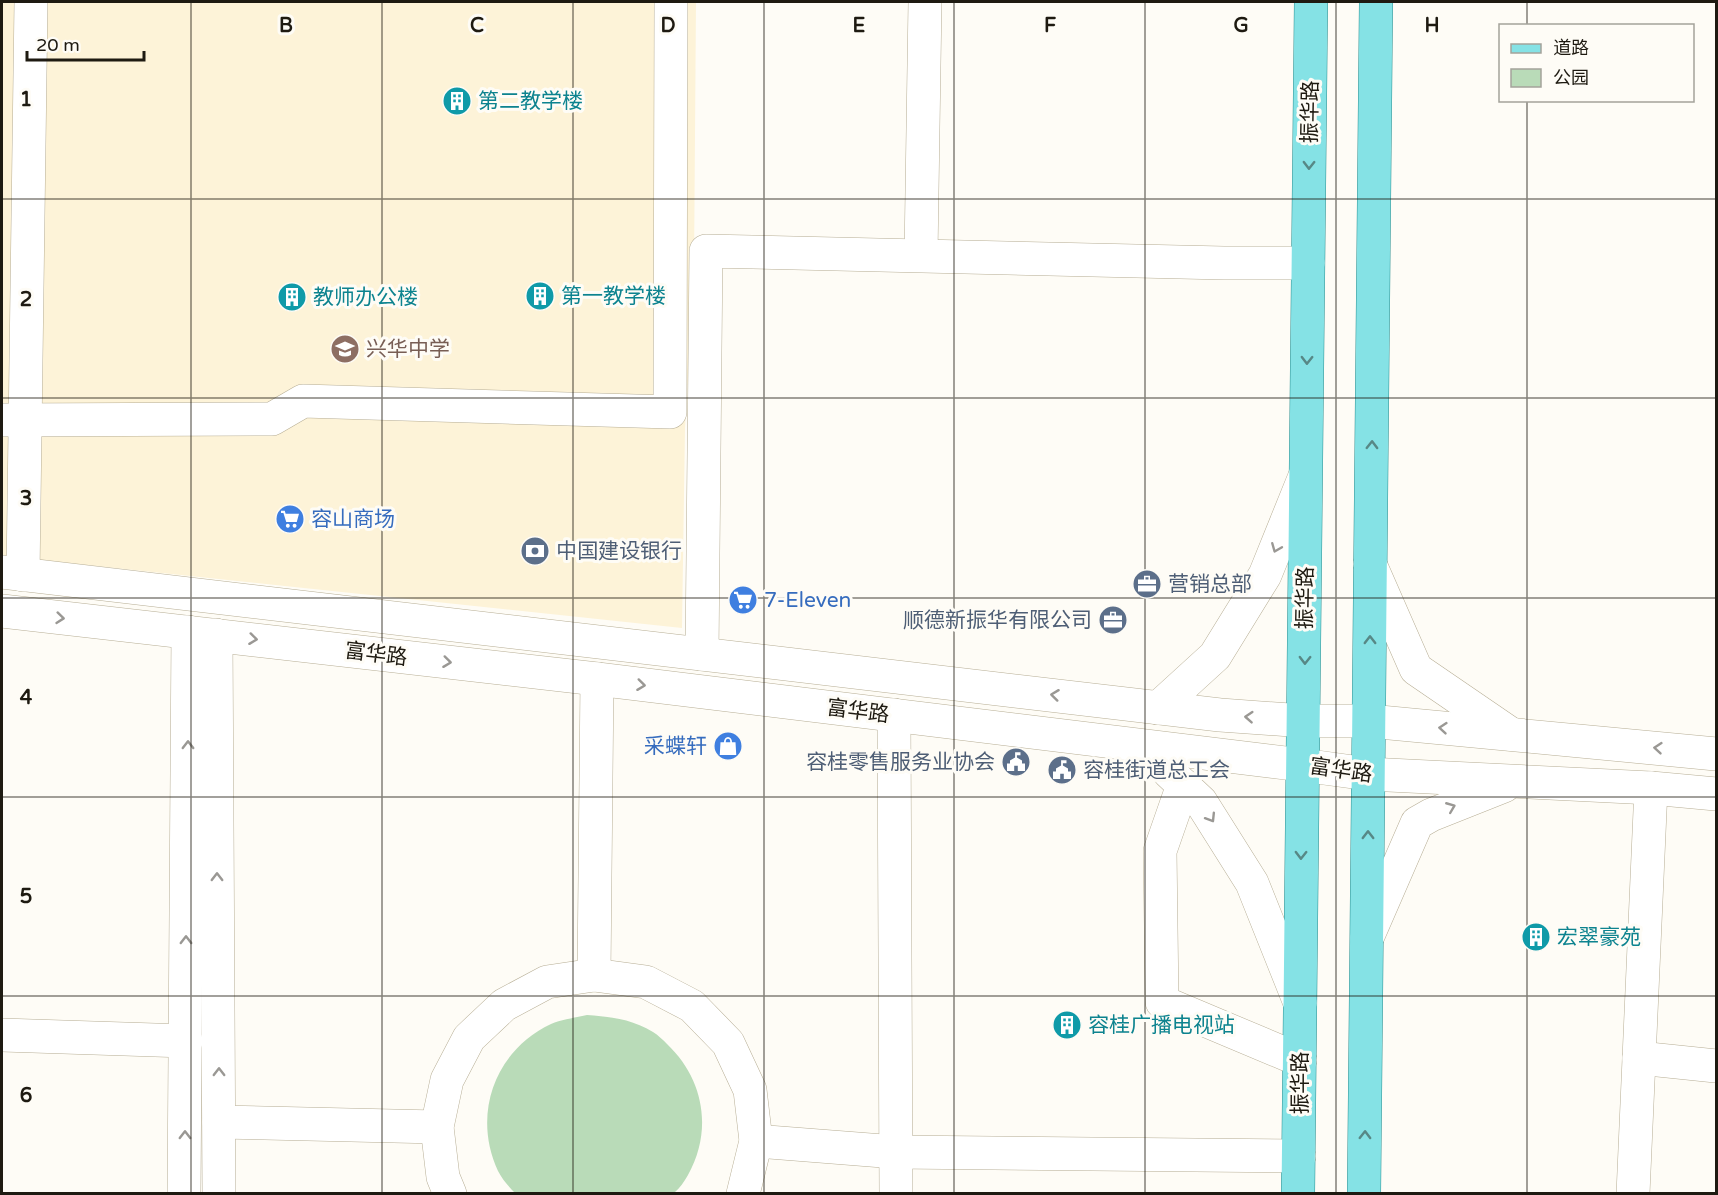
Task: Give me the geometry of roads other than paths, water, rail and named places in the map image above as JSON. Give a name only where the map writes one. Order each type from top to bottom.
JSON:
[{"type":"main road","name":"振华路","points":[[1299,1194],[1311,2]]},
{"type":"main road","points":[[1365,1194],[1376,2]]},
{"type":"street","points":[[12,574],[13,420],[31,2]]},
{"type":"street","points":[[13,420],[272,419],[303,401],[670,412],[671,2]]},
{"type":"street","points":[[921,255],[925,2]]},
{"type":"street","points":[[702,654],[706,250],[1224,263],[1308,263]]},
{"type":"street","points":[[1158,708],[1215,656],[1264,575],[1306,475]]},
{"type":"street","points":[[1370,564],[1416,669],[1513,735]]},
{"type":"street","name":"富华路","points":[[12,574],[1220,715],[1304,721],[1369,721],[1716,754]]},
{"type":"street","name":"富华路","points":[[2,611],[597,679],[1368,774],[1651,788],[1716,794]]},
{"type":"street","points":[[184,1194],[186,1041],[202,633]]},
{"type":"street","points":[[202,633],[219,1122],[219,1194]]},
{"type":"street","points":[[594,975],[597,679]]},
{"type":"street","points":[[894,715],[896,1194]]},
{"type":"street","points":[[1142,745],[1201,802],[1252,883],[1300,1003]]},
{"type":"street","points":[[1367,938],[1417,823],[1431,815],[1514,782]]},
{"type":"street","points":[[1183,785],[1160,851],[1162,1002],[1300,1060]]},
{"type":"street","points":[[1633,1194],[1651,788]]},
{"type":"street","points":[[450,1194],[443,1177],[437,1127],[447,1080],[469,1038],[504,1005],[547,982],[594,975],[646,982],[692,1006],[728,1043],[750,1090],[756,1142],[743,1194]]},
{"type":"street","points":[[2,1035],[186,1041]]},
{"type":"street","points":[[1639,1058],[1716,1066]]},
{"type":"street","points":[[219,1122],[437,1127]]},
{"type":"street","points":[[756,1142],[896,1152],[1299,1156]]},
{"type":"place","name":"第二教学楼","points":[[457,101]]},
{"type":"place","name":"第一教学楼","points":[[540,296]]},
{"type":"place","name":"教师办公楼","points":[[292,297]]},
{"type":"place","name":"兴华中学","points":[[345,349]]},
{"type":"place","name":"容山商场","points":[[290,519]]},
{"type":"place","name":"中国建设银行","points":[[535,551]]},
{"type":"place","name":"营销总部","points":[[1147,584]]},
{"type":"place","name":"7-Eleven","points":[[743,600]]},
{"type":"place","name":"顺德新振华有限公司","points":[[1113,620]]},
{"type":"place","name":"采蝶轩","points":[[728,746]]},
{"type":"place","name":"容桂零售服务业协会","points":[[1016,762]]},
{"type":"place","name":"容桂街道总工会","points":[[1062,770]]},
{"type":"place","name":"宏翠豪苑","points":[[1536,937]]},
{"type":"place","name":"容桂广播电视站","points":[[1067,1025]]}]
